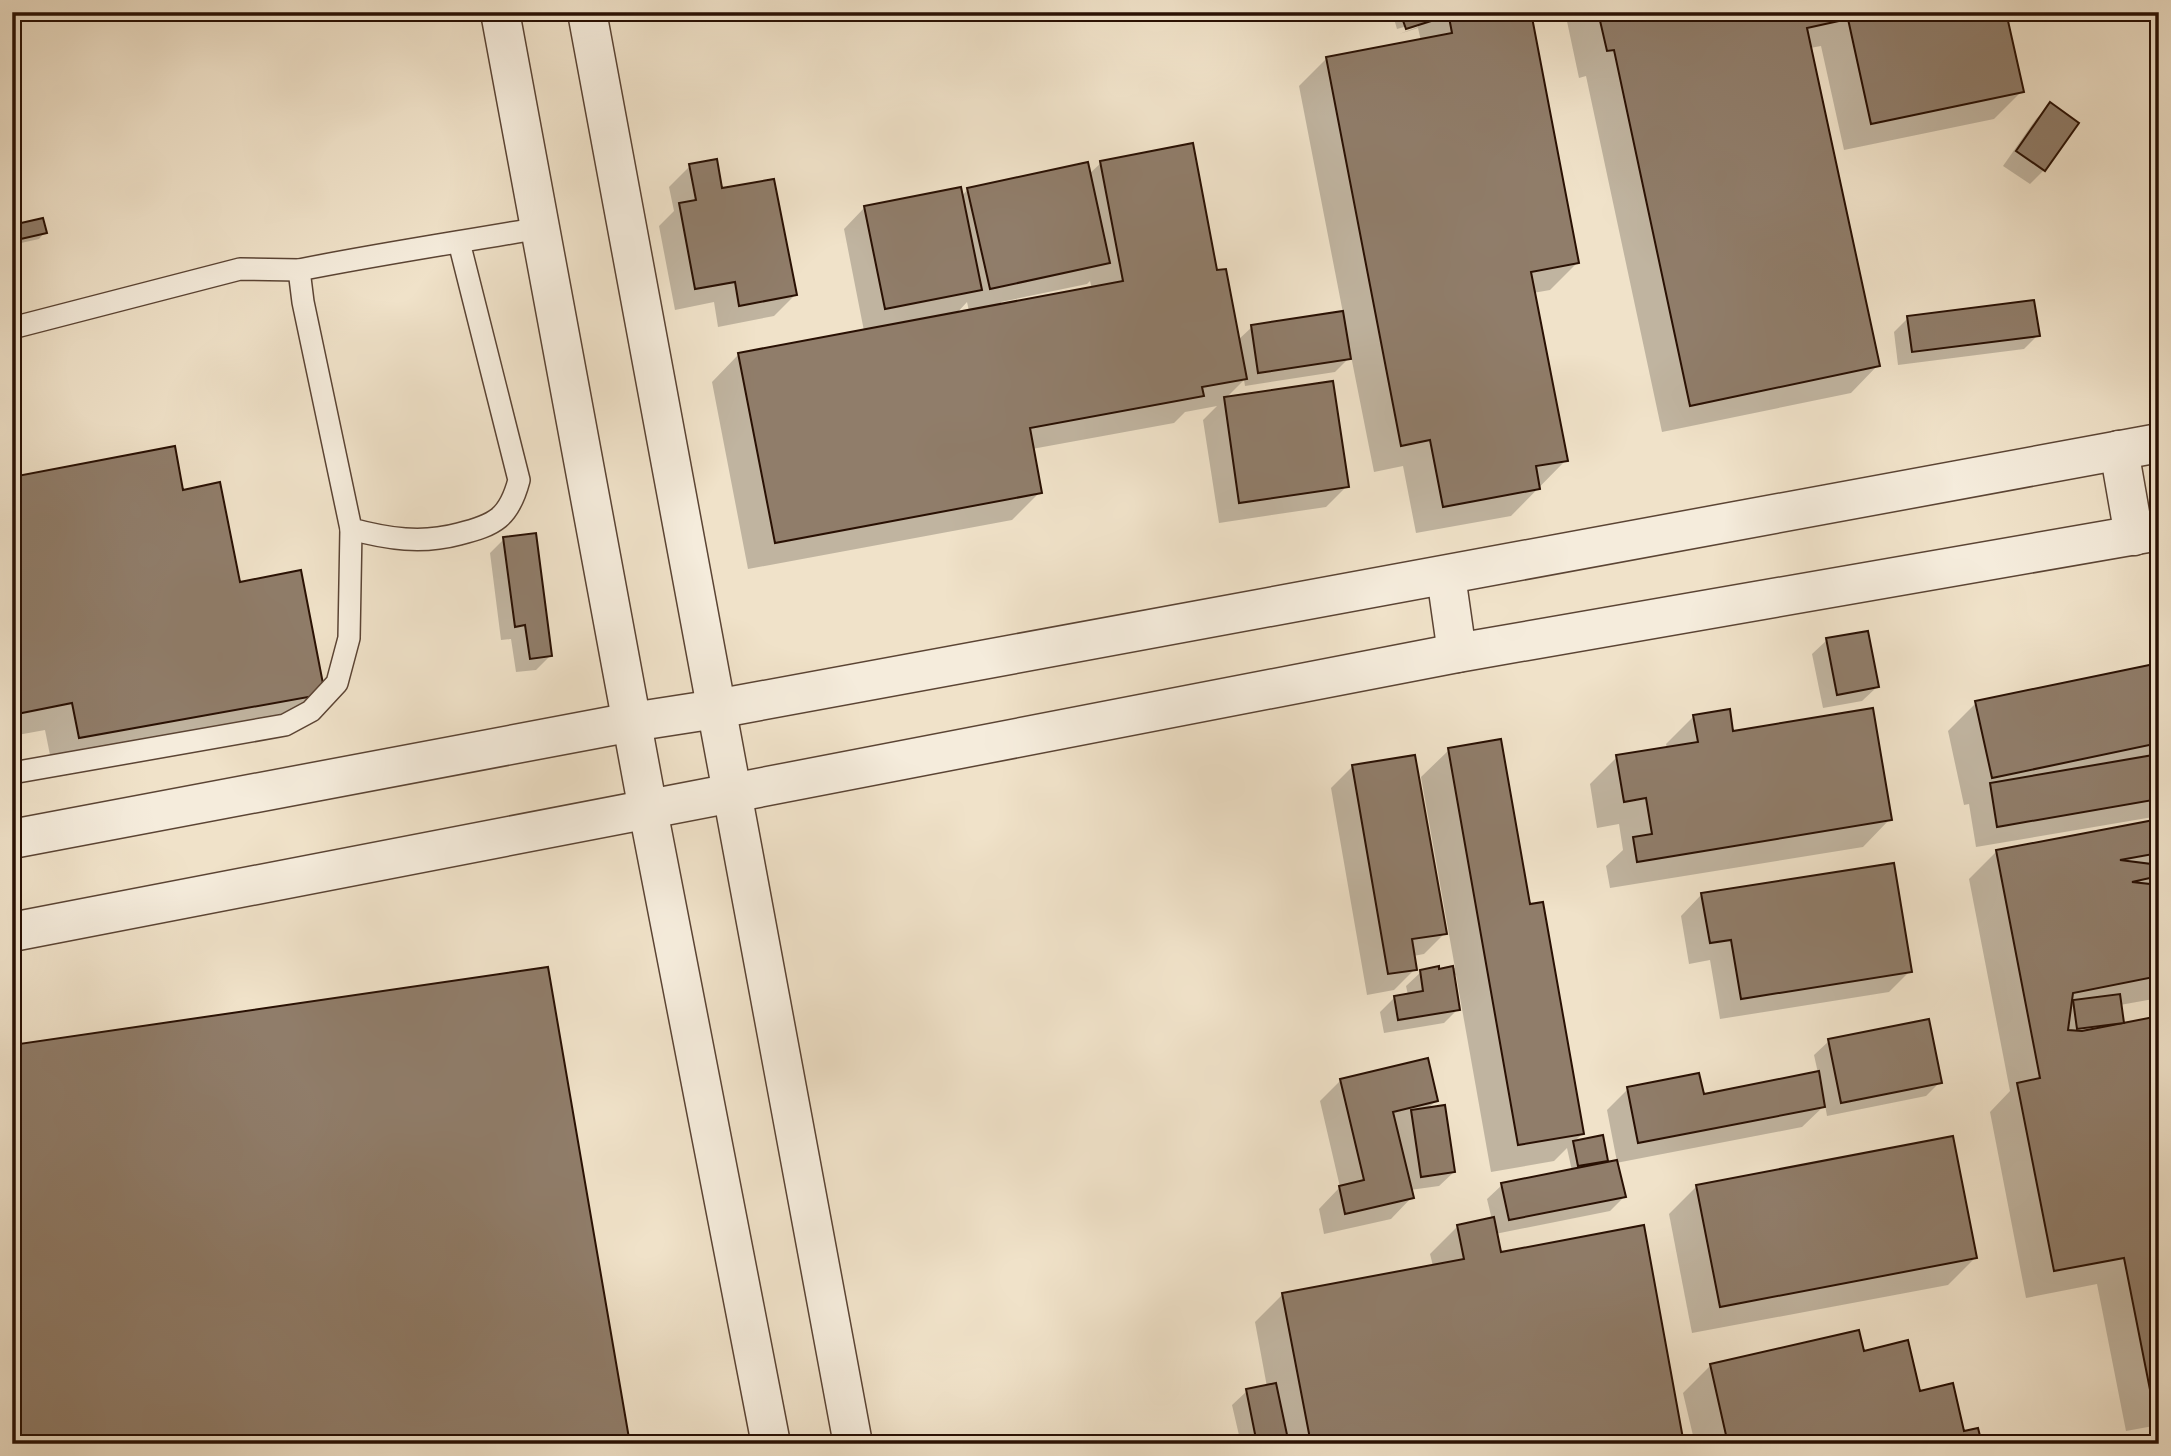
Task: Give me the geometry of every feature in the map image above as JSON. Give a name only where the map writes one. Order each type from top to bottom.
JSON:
[{"type":"street","points":[[500,12],[648,810],[771,1444]]},
{"type":"street","points":[[587,12],[853,1444]]},
{"type":"street","points":[[12,839],[632,722],[1446,576],[2159,443]]},
{"type":"street","points":[[12,932],[1457,653],[2147,533],[2119,450]]},
{"type":"street","points":[[1446,576],[1457,653]]},
{"type":"lane","points":[[12,328],[240,269],[299,270],[540,228]]},
{"type":"lane","points":[[351,529],[406,541],[442,539],[488,527],[503,514],[514,498],[519,480],[459,242]]},
{"type":"lane","points":[[12,773],[285,725],[311,711],[337,683],[349,638],[351,529],[303,302],[299,270]]},
{"type":"building","points":[[1400,12],[1428,12],[1431,21],[1406,29]]},
{"type":"building","points":[[1448,12],[1531,12],[1579,263],[1531,272],[1568,461],[1536,466],[1540,489],[1443,507],[1430,440],[1401,446],[1326,57],[1452,33]]},
{"type":"building","points":[[1598,12],[2006,12],[2024,92],[1871,124],[1848,19],[1807,28],[1880,366],[1690,406],[1614,50],[1607,51]]},
{"type":"building","points":[[2050,102],[2079,123],[2045,171],[2016,151]]},
{"type":"building","points":[[1193,143],[1217,270],[1226,269],[1247,379],[1202,387],[1204,396],[1030,428],[1042,493],[775,543],[738,353],[1123,281],[1100,161]]},
{"type":"building","points":[[717,159],[722,188],[774,179],[797,295],[739,306],[735,282],[695,289],[679,203],[696,200],[689,164]]},
{"type":"building","points":[[1088,162],[1110,263],[990,289],[967,188]]},
{"type":"building","points":[[961,187],[982,290],[885,309],[864,206]]},
{"type":"building","points":[[43,218],[47,233],[12,241],[12,225]]},
{"type":"building","points":[[2034,300],[2040,336],[1912,352],[1907,316]]},
{"type":"building","points":[[1343,311],[1351,359],[1258,373],[1251,325]]},
{"type":"building","points":[[1333,381],[1349,487],[1239,503],[1224,397]]},
{"type":"building","points":[[175,446],[183,490],[220,482],[240,582],[301,570],[325,694],[79,738],[72,703],[12,715],[12,477]]},
{"type":"building","points":[[536,533],[552,656],[530,659],[525,625],[515,627],[503,537]]},
{"type":"building","points":[[1868,631],[1879,687],[1837,695],[1826,638]]},
{"type":"building","points":[[2159,663],[2159,743],[1992,778],[1975,701]]},
{"type":"building","points":[[1873,708],[1892,820],[1637,862],[1633,837],[1652,834],[1646,798],[1624,802],[1616,755],[1698,742],[1693,715],[1730,709],[1733,731]]},
{"type":"building","points":[[1501,739],[1530,904],[1543,902],[1584,1134],[1518,1145],[1448,748]]},
{"type":"building","points":[[2159,754],[2159,799],[1997,827],[1990,783]]},
{"type":"building","points":[[1415,755],[1447,934],[1412,939],[1417,970],[1388,974],[1352,765]]},
{"type":"building","points":[[2159,819],[2159,853],[2120,860],[2159,865],[2159,876],[2132,882],[2159,885],[2159,976],[2073,993],[2068,1030],[2082,1031],[2159,1016],[2159,1403],[2153,1405],[2124,1258],[2054,1271],[2017,1083],[2040,1078],[1996,850]]},
{"type":"building","points":[[1894,863],[1912,972],[1741,999],[1731,940],[1710,943],[1701,893]]},
{"type":"building","points":[[1439,966],[1439,969],[1453,966],[1460,1010],[1398,1020],[1394,996],[1423,991],[1420,970]]},
{"type":"building","points":[[548,967],[630,1444],[12,1444],[12,1045]]},
{"type":"building","points":[[2120,994],[2124,1023],[2077,1029],[2073,1000]]},
{"type":"building","points":[[1929,1019],[1942,1083],[1841,1103],[1828,1039]]},
{"type":"building","points":[[1428,1058],[1438,1101],[1393,1112],[1414,1198],[1345,1214],[1339,1186],[1364,1180],[1340,1079]]},
{"type":"building","points":[[1819,1071],[1825,1107],[1638,1143],[1627,1087],[1699,1073],[1704,1094]]},
{"type":"building","points":[[1445,1105],[1455,1172],[1421,1177],[1411,1110]]},
{"type":"building","points":[[1603,1135],[1608,1161],[1578,1166],[1573,1141]]},
{"type":"building","points":[[1953,1136],[1977,1258],[1720,1307],[1696,1185]]},
{"type":"building","points":[[1617,1160],[1626,1197],[1509,1220],[1501,1183]]},
{"type":"building","points":[[1494,1217],[1501,1252],[1644,1225],[1684,1444],[1311,1444],[1282,1293],[1464,1259],[1457,1225]]},
{"type":"building","points":[[1859,1330],[1864,1351],[1908,1340],[1920,1391],[1953,1383],[1964,1431],[1978,1428],[1982,1444],[1728,1444],[1710,1364]]},
{"type":"building","points":[[1276,1383],[1289,1444],[1257,1444],[1246,1389]]}]
